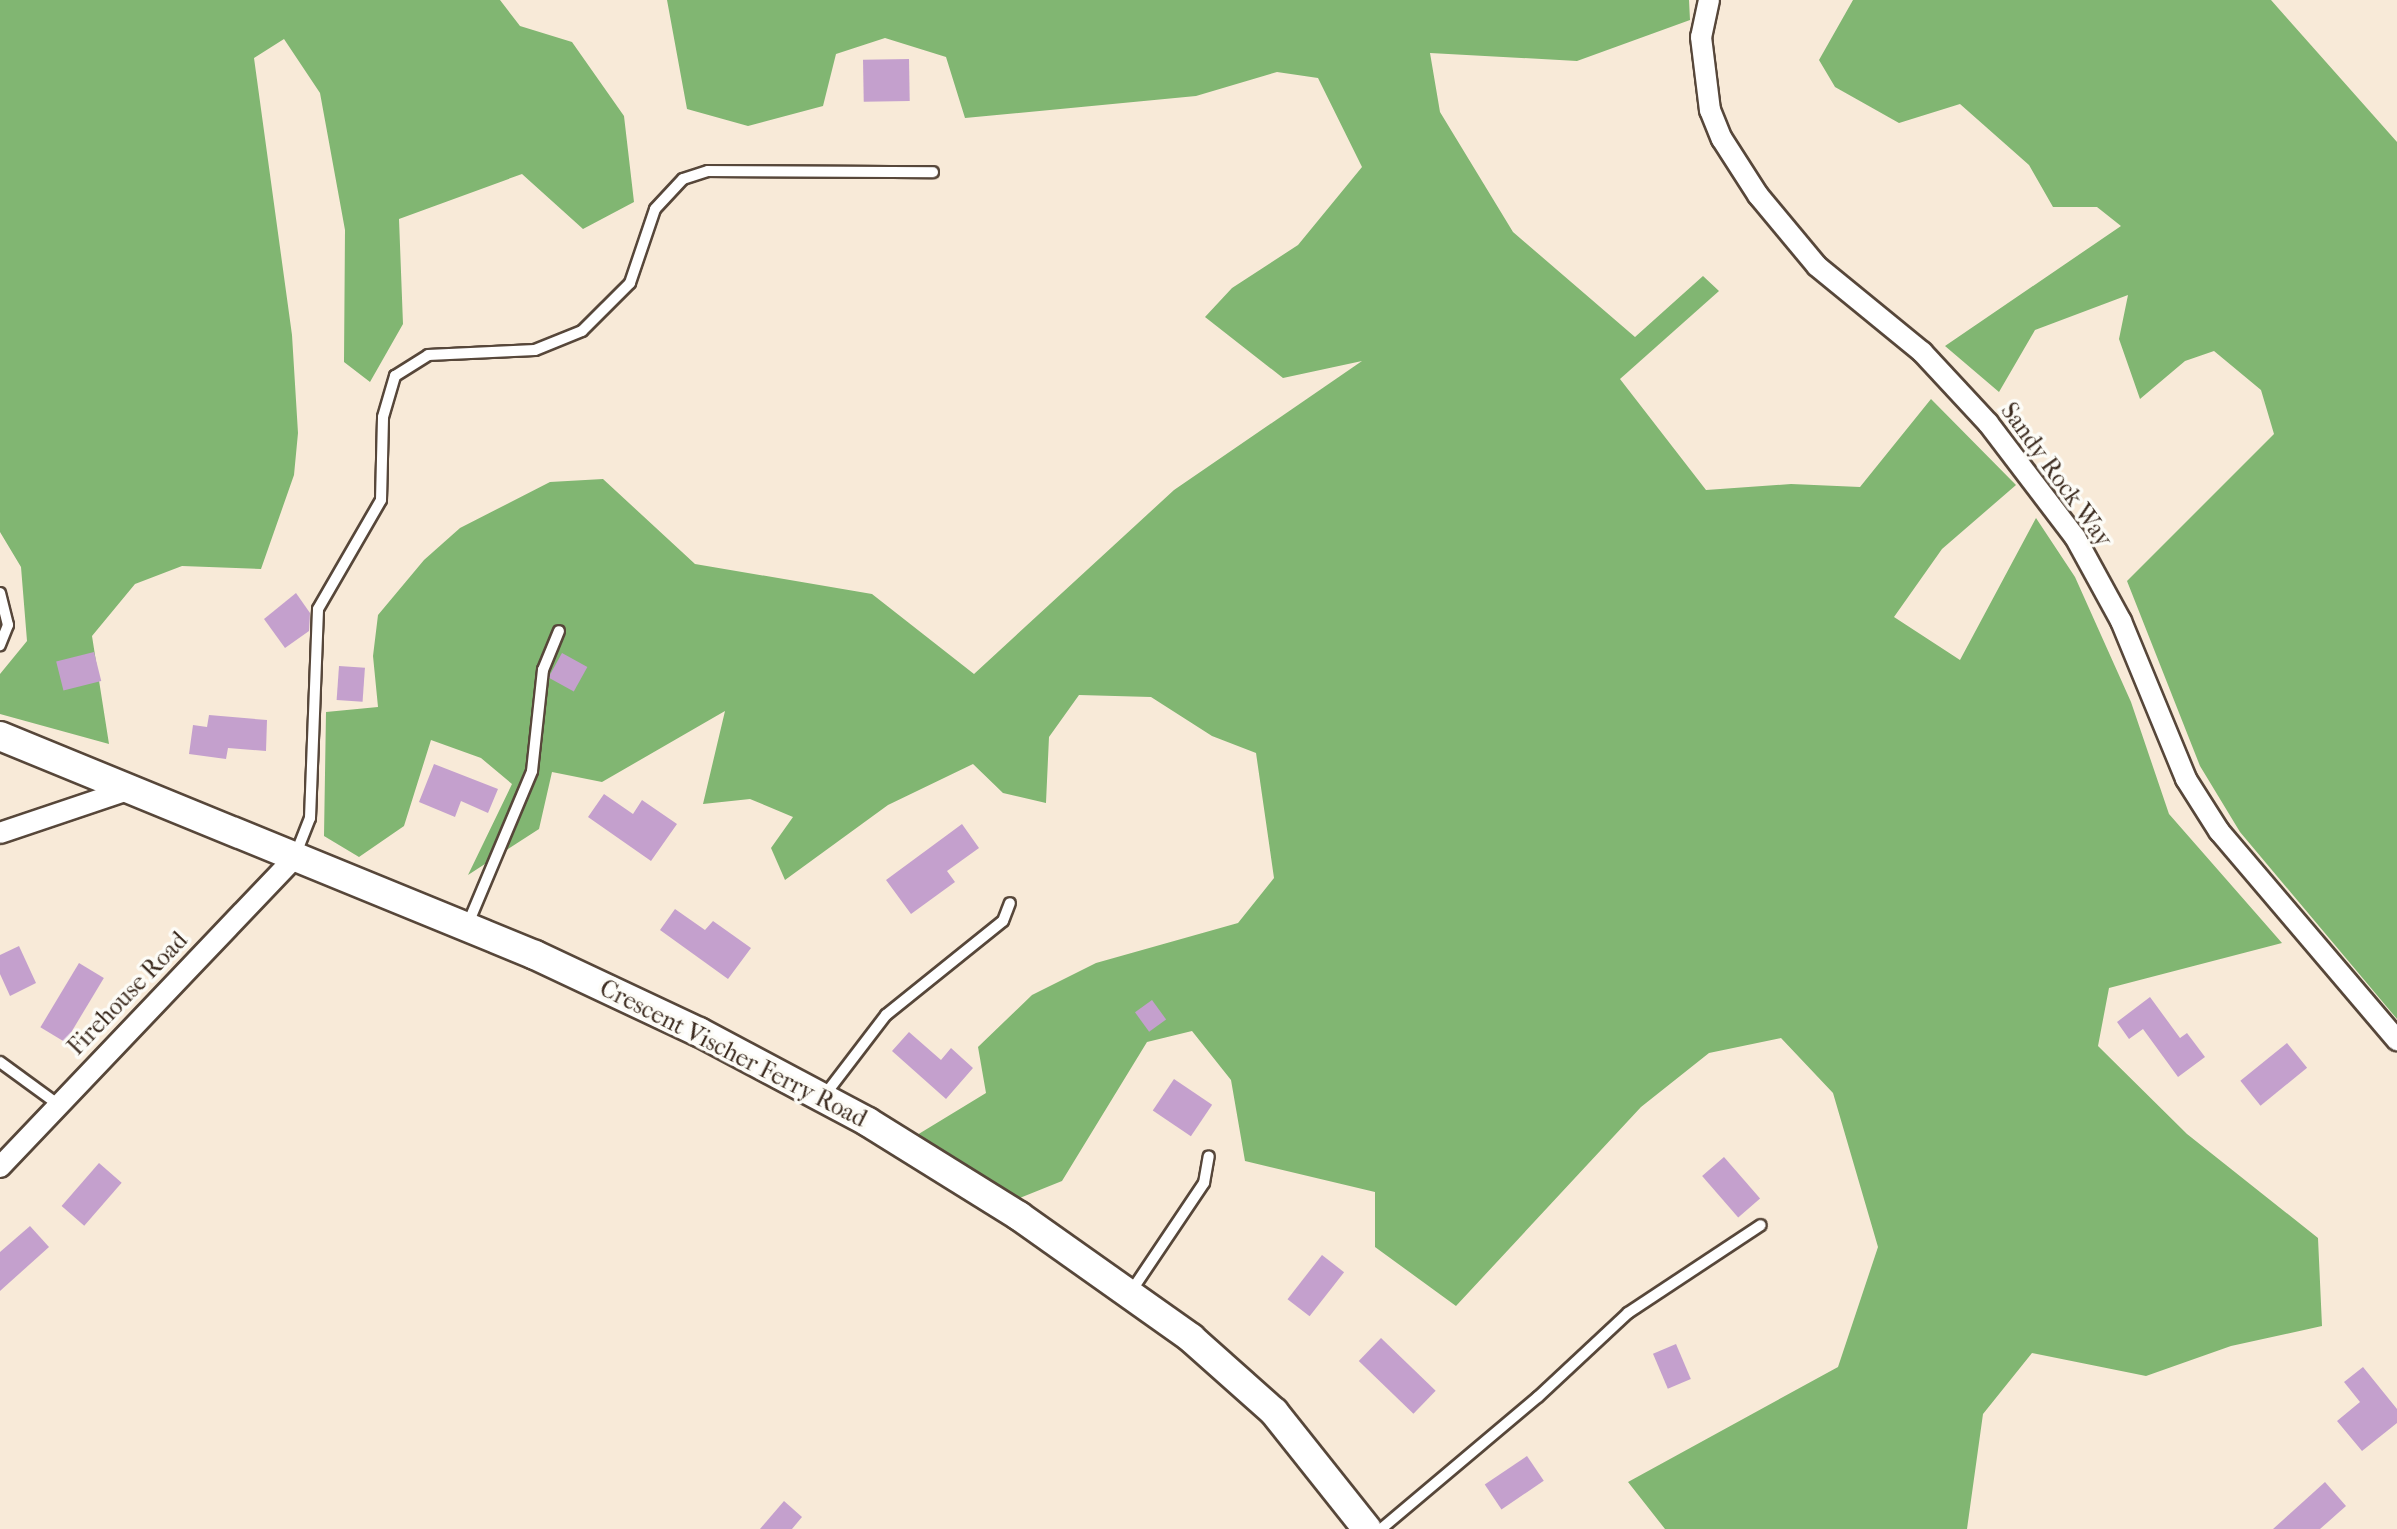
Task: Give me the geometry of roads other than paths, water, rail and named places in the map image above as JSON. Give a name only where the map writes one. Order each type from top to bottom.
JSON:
[{"type":"main road","name":"Crescent Vischer Ferry Road","points":[[0,736],[467,928],[699,1032],[823,1098],[1019,1216],[1191,1338],[1274,1412],[1367,1529]]},
{"type":"street","name":"Sandy Rock Way","points":[[1709,0],[1701,37],[1710,110],[1722,139],[1758,195],[1817,266],[1941,372],[1988,423],[2075,537],[2121,621],[2186,779],[2219,831],[2397,1040]]},
{"type":"street","points":[[0,833],[131,789]]},
{"type":"street","name":"Firehouse Road","points":[[0,1167],[294,858]]},
{"type":"lane","points":[[294,858],[310,818],[318,609],[381,500],[383,417],[395,376],[428,355],[535,350],[582,331],[630,283],[655,209],[683,179],[708,171],[933,172]]},
{"type":"lane","points":[[0,593],[8,625],[0,645]]},
{"type":"lane","points":[[467,928],[532,771],[543,670],[559,631]]},
{"type":"lane","points":[[823,1098],[886,1015],[1003,921],[1010,903]]},
{"type":"lane","points":[[0,1062],[59,1105]]},
{"type":"lane","points":[[1129,1294],[1204,1183],[1209,1156]]},
{"type":"lane","points":[[1381,1529],[1538,1397],[1628,1313],[1761,1225]]}]
